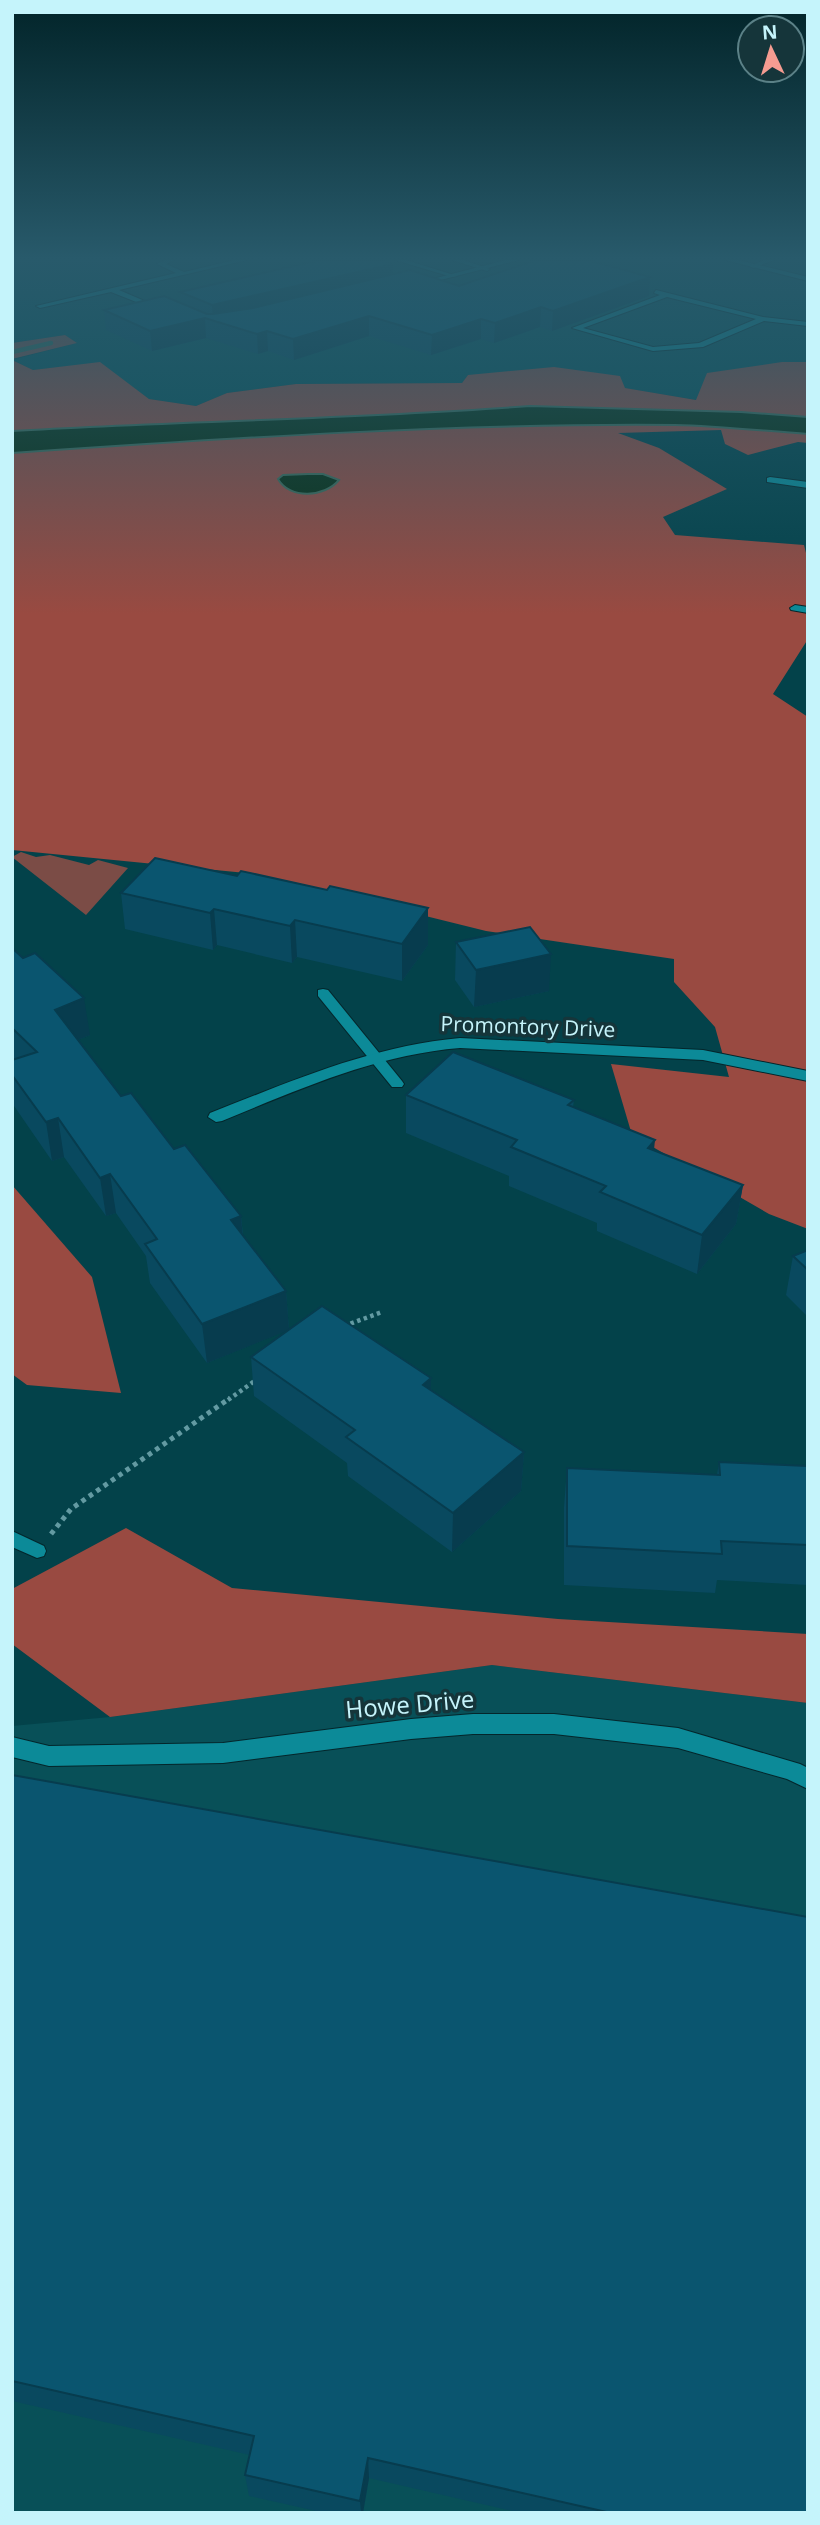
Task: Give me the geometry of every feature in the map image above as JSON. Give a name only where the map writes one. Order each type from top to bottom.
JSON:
[{"type":"street","points":[[770,480],[808,485]]},
{"type":"street","points":[[795,608],[808,610]]},
{"type":"street","name":"Promontory Drive","points":[[216,1116],[373,1057],[425,1044],[703,1055],[808,1076]]},
{"type":"street","name":"Howe Drive","points":[[12,1747],[49,1756],[223,1753],[411,1729],[473,1724],[554,1724],[678,1738],[792,1772],[808,1780]]},
{"type":"lane","points":[[323,993],[397,1084]]},
{"type":"lane","points":[[12,1538],[37,1551]]},
{"type":"path","points":[[342,1326],[382,1312]]},
{"type":"path","points":[[37,1551],[71,1509],[258,1379]]},
{"type":"shaded area","points":[[12,378],[121,378],[149,399],[196,406],[227,393],[296,384],[462,383],[466,378],[621,378],[625,388],[696,400],[705,378],[808,378],[808,443],[798,442],[748,455],[725,444],[721,430],[618,433],[659,448],[727,489],[663,517],[675,535],[804,545],[808,561],[808,639],[773,694],[808,717],[808,1229],[769,1214],[632,1135],[611,1064],[729,1077],[715,1027],[674,982],[674,959],[486,931],[256,874],[12,850]]},
{"type":"shaded area","points":[[120,378],[466,378],[462,383],[296,384],[227,393],[196,406],[149,399]]},
{"type":"shaded area","points":[[502,378],[747,378],[697,400],[624,388]]},
{"type":"shaded area","points":[[530,406],[741,412],[808,417],[808,434],[675,425],[509,426],[261,437],[12,453],[12,431]]},
{"type":"shaded area","points":[[323,474],[339,480],[325,490],[308,494],[283,486],[278,479],[283,475]]},
{"type":"shaded area","points":[[21,852],[36,857],[50,855],[89,865],[98,860],[128,868],[86,915],[12,857]]},
{"type":"shaded area","points":[[12,1185],[92,1277],[121,1393],[27,1385],[12,1374]]},
{"type":"shaded area","points":[[126,1528],[232,1588],[558,1619],[808,1634],[808,1703],[492,1665],[110,1717],[12,1644],[12,1589]]},
{"type":"shaded area","points":[[492,1665],[808,1703],[808,2513],[12,2513],[12,1726],[110,1717]]},
{"type":"building","points":[[155,858],[237,876],[241,871],[327,890],[330,886],[428,908],[402,944],[295,920],[290,926],[214,909],[210,913],[121,893]]},
{"type":"building","points":[[530,927],[551,954],[476,970],[456,942]]},
{"type":"building","points":[[12,948],[23,958],[35,953],[84,998],[55,1010],[121,1096],[131,1093],[174,1149],[185,1145],[241,1216],[231,1220],[286,1291],[202,1324],[145,1244],[157,1239],[110,1174],[100,1178],[58,1118],[46,1122],[12,1075],[12,1060],[37,1052],[12,1028]]},
{"type":"building","points":[[453,1052],[574,1100],[568,1105],[655,1140],[648,1148],[743,1185],[702,1235],[600,1192],[606,1186],[511,1147],[517,1140],[406,1095]]},
{"type":"building","points":[[808,1250],[808,1270],[793,1256]]},
{"type":"building","points":[[322,1306],[431,1378],[423,1385],[524,1452],[453,1513],[346,1437],[355,1430],[251,1357]]},
{"type":"building","points":[[719,1462],[808,1466],[808,1545],[721,1541],[722,1554],[567,1546],[567,1468],[720,1475]]},
{"type":"building","points":[[12,1775],[808,1917],[808,2513],[611,2513],[368,2458],[360,2501],[245,2475],[254,2436],[12,2381]]}]
